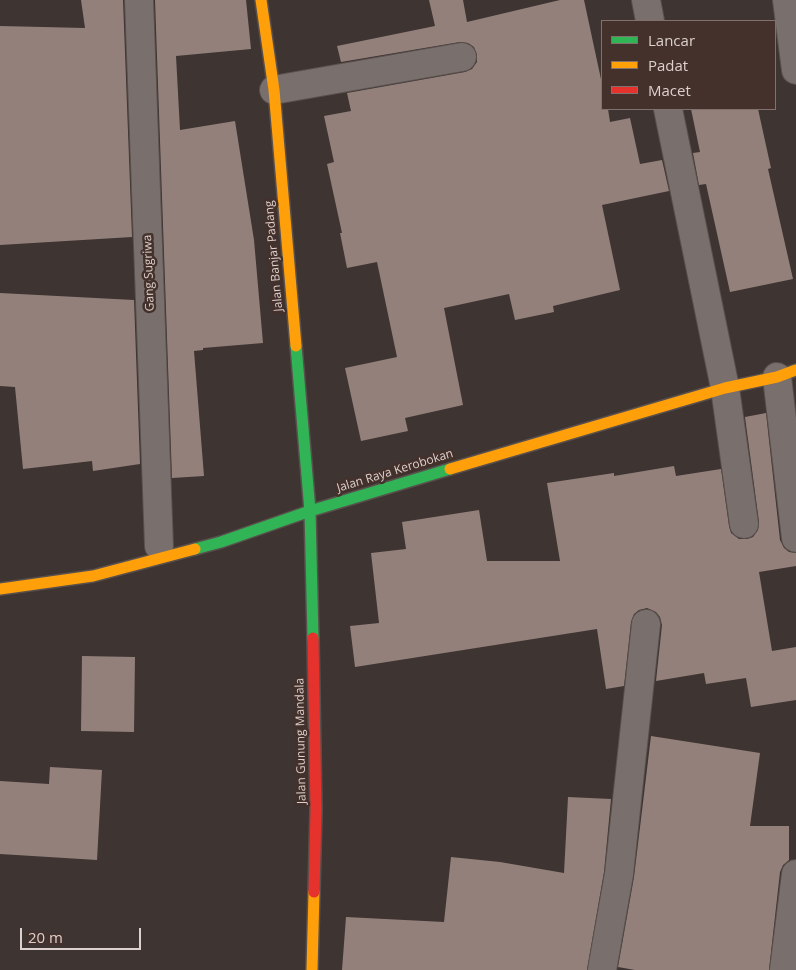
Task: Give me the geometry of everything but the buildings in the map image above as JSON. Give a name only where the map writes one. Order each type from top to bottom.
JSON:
[{"type":"street","name":"Gang Sugriwa","points":[[139,0],[159,546]]},
{"type":"street","name":"Jalan Banjar Padang","points":[[261,0],[274,90],[310,511]]},
{"type":"street","points":[[646,0],[650,20]]},
{"type":"street","points":[[787,0],[796,70]]},
{"type":"street","points":[[274,90],[462,57]]},
{"type":"street","points":[[668,110],[725,388],[744,524]]},
{"type":"street","points":[[787,374],[796,538]]},
{"type":"street","name":"Jalan Raya Kerobokan","points":[[0,589],[93,576],[221,542],[310,511],[725,388],[787,374]]},
{"type":"street","name":"Jalan Gunung Mandala","points":[[310,511],[316,810],[312,970]]},
{"type":"street","points":[[602,970],[619,874],[646,624]]},
{"type":"street","points":[[784,970],[796,874]]},
{"type":"traffic: fast","points":[[296,346],[310,511],[313,638]]},
{"type":"traffic: fast","points":[[195,549],[221,542],[310,511],[450,469]]},
{"type":"traffic: slow","points":[[261,0],[274,90],[296,346]]},
{"type":"traffic: slow","points":[[450,469],[725,388],[777,377],[796,370]]},
{"type":"traffic: slow","points":[[0,589],[93,576],[195,549]]},
{"type":"traffic: slow","points":[[312,970],[314,892]]},
{"type":"traffic: jam","points":[[313,638],[316,810],[314,892]]}]
